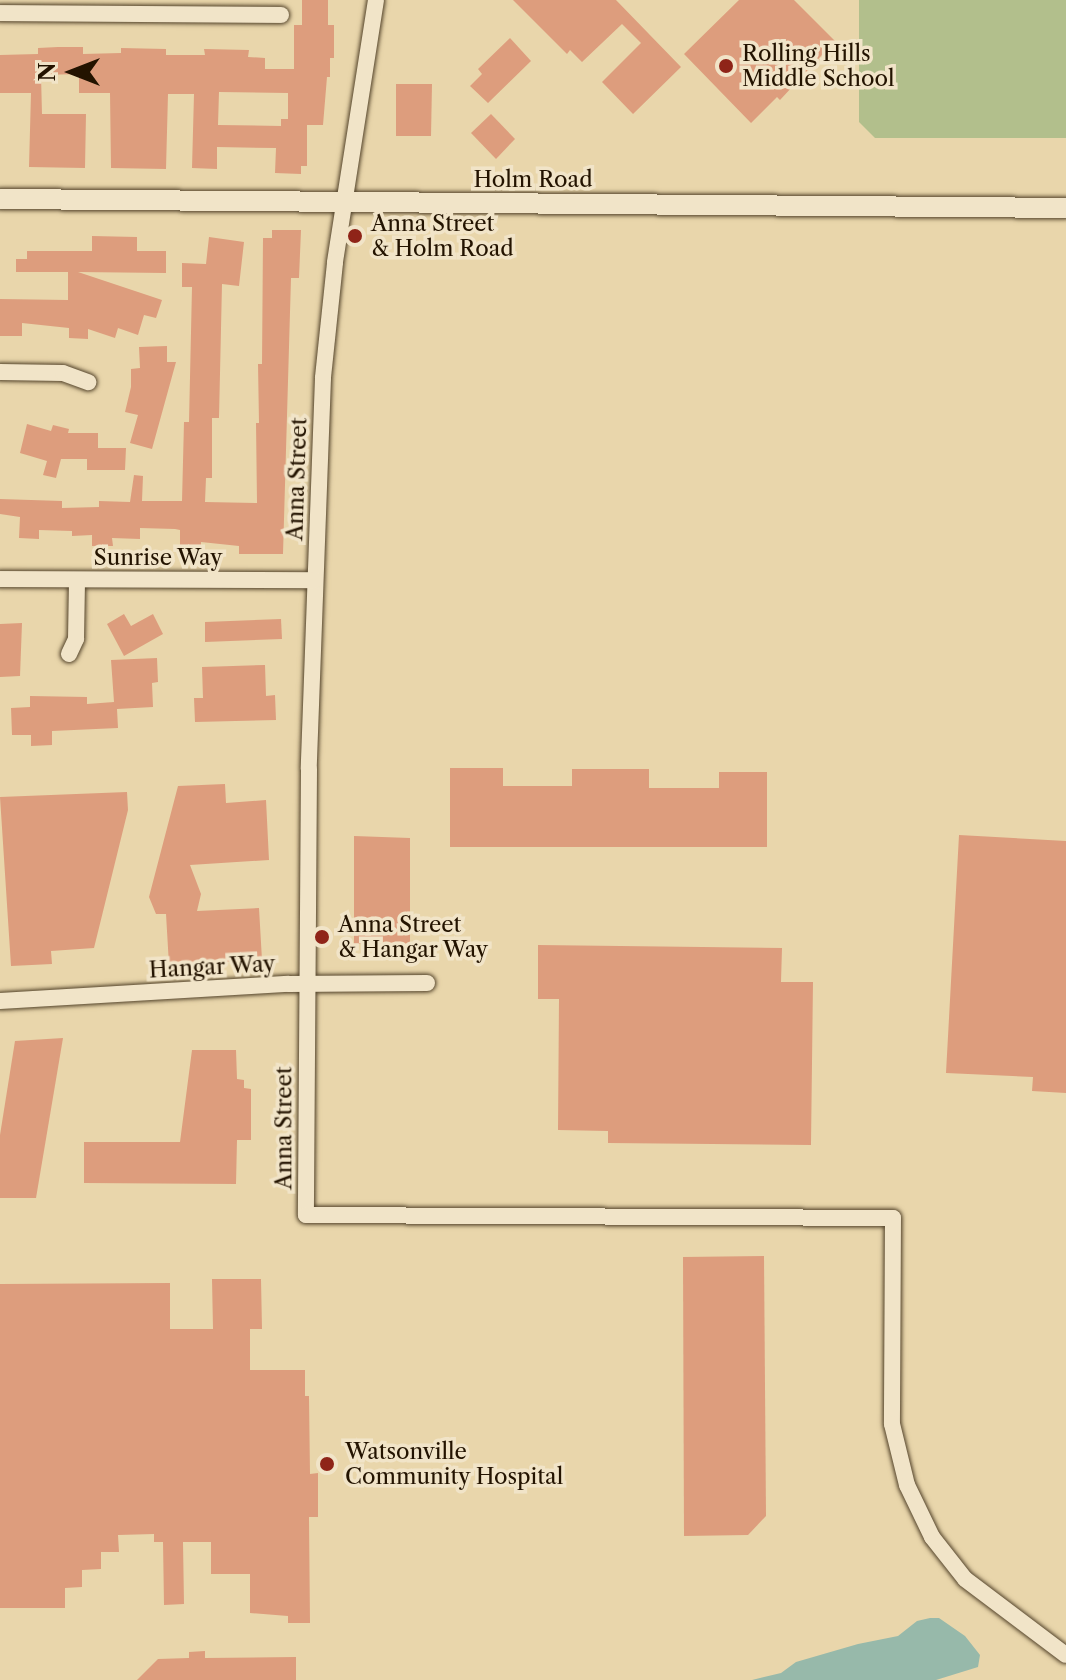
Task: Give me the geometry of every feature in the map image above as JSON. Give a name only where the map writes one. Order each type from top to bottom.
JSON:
[{"type":"street","name":"Anna Street","points":[[376,0],[344,202],[326,344],[315,580],[306,1215],[893,1218],[892,1424],[907,1485],[932,1537],[965,1579],[1066,1655]]},
{"type":"street","points":[[0,13],[281,15]]},
{"type":"street","name":"Holm Road","points":[[0,199],[1066,208]]},
{"type":"street","points":[[0,372],[63,373],[88,382]]},
{"type":"street","name":"Sunrise Way","points":[[0,579],[315,580]]},
{"type":"street","points":[[69,654],[76,639],[77,580]]},
{"type":"street","name":"Hangar Way","points":[[0,1001],[307,984],[427,983]]},
{"type":"green space","points":[[859,0],[1066,0],[1066,138],[875,138],[859,122]]},
{"type":"shaded area","points":[[939,1618],[965,1636],[980,1655],[978,1667],[936,1680],[752,1680],[781,1673],[796,1662],[898,1636],[917,1621]]},
{"type":"building","points":[[302,0],[328,0],[328,25],[334,25],[334,58],[330,58],[323,125],[307,125],[307,166],[301,166],[301,174],[275,173],[276,148],[217,147],[217,169],[192,168],[194,94],[168,94],[166,169],[111,168],[110,93],[79,93],[79,74],[41,75],[42,114],[86,114],[85,168],[29,167],[31,93],[0,93],[0,55],[38,54],[38,48],[83,47],[83,54],[121,53],[121,48],[166,49],[166,55],[205,55],[204,49],[249,50],[248,57],[265,58],[265,69],[294,69],[294,25],[302,25]],"holes":[[[219,92],[288,93],[288,119],[281,119],[281,126],[218,125]]]},
{"type":"building","points":[[513,0],[616,0],[681,67],[633,114],[602,82],[641,43],[622,24],[582,62],[570,50],[567,54]]},
{"type":"building","points":[[739,0],[794,0],[835,41],[780,100],[777,97],[751,123],[684,54]]},
{"type":"building","points":[[510,38],[531,61],[488,103],[470,86],[482,74],[478,69]]},
{"type":"building","points":[[396,84],[432,84],[431,136],[396,136]]},
{"type":"building","points":[[491,114],[515,139],[496,159],[471,133]]},
{"type":"building","points":[[272,230],[301,230],[299,278],[291,278],[283,554],[239,554],[239,546],[201,542],[201,546],[180,546],[180,530],[175,529],[140,528],[140,539],[112,538],[113,546],[92,546],[92,535],[72,536],[72,531],[39,530],[39,539],[19,538],[20,517],[0,514],[0,499],[62,501],[62,508],[99,507],[99,501],[130,502],[134,475],[143,476],[142,501],[182,501],[184,422],[189,422],[192,287],[182,287],[182,263],[206,264],[209,237],[244,242],[239,286],[222,284],[219,418],[212,418],[212,478],[206,478],[205,502],[257,503],[256,423],[259,423],[258,364],[262,364],[263,238],[272,238]]},
{"type":"building","points":[[92,236],[137,237],[137,251],[166,251],[166,273],[78,272],[162,300],[156,318],[144,315],[138,335],[118,328],[115,338],[88,329],[88,339],[69,338],[69,328],[22,323],[22,336],[0,336],[0,299],[68,300],[68,272],[16,272],[16,259],[27,259],[27,251],[92,251]]},
{"type":"building","points":[[167,346],[167,362],[176,362],[152,449],[130,443],[138,415],[125,412],[131,387],[131,369],[140,368],[139,347]]},
{"type":"building","points":[[27,424],[51,431],[53,425],[69,429],[68,433],[98,433],[98,448],[126,448],[125,470],[87,470],[87,459],[61,459],[56,478],[43,475],[47,461],[20,453]]},
{"type":"building","points":[[124,614],[131,626],[153,614],[163,634],[124,656],[107,624]]},
{"type":"building","points":[[281,619],[282,639],[205,642],[205,622]]},
{"type":"building","points":[[22,623],[20,676],[0,677],[0,624]]},
{"type":"building","points":[[157,658],[158,682],[152,683],[153,707],[117,709],[118,728],[52,731],[52,745],[31,746],[31,735],[12,735],[11,708],[30,707],[30,696],[87,697],[87,704],[114,702],[111,660]]},
{"type":"building","points":[[265,665],[266,696],[275,695],[276,720],[195,722],[194,698],[203,698],[202,667]]},
{"type":"building","points":[[450,768],[503,768],[503,786],[572,786],[572,769],[649,769],[649,788],[719,788],[719,772],[767,772],[767,847],[450,847]]},
{"type":"building","points":[[225,784],[226,803],[266,800],[269,860],[190,865],[201,894],[197,911],[259,908],[262,960],[169,965],[166,914],[156,914],[149,897],[178,786]]},
{"type":"building","points":[[127,792],[128,810],[94,948],[51,951],[52,964],[11,966],[0,797]]},
{"type":"building","points":[[959,835],[1066,841],[1066,1093],[1032,1091],[1033,1077],[946,1073]]},
{"type":"building","points":[[354,836],[410,838],[410,944],[354,944]]},
{"type":"building","points":[[538,945],[782,948],[781,982],[813,982],[811,1145],[608,1143],[608,1131],[558,1130],[559,999],[538,999]]},
{"type":"building","points":[[63,1038],[36,1198],[0,1198],[0,1135],[15,1041]]},
{"type":"building","points":[[192,1050],[236,1050],[237,1079],[244,1080],[244,1088],[251,1089],[251,1140],[237,1140],[236,1184],[84,1183],[84,1142],[180,1142]]},
{"type":"building","points":[[764,1256],[766,1516],[748,1535],[684,1536],[683,1257]]},
{"type":"building","points":[[212,1279],[261,1279],[262,1329],[250,1329],[250,1370],[305,1370],[305,1396],[309,1396],[310,1474],[318,1473],[318,1517],[309,1517],[310,1623],[288,1623],[288,1616],[250,1613],[250,1574],[211,1574],[211,1542],[183,1542],[184,1604],[164,1605],[163,1542],[154,1542],[154,1534],[118,1535],[119,1552],[101,1552],[101,1569],[82,1570],[82,1587],[65,1588],[65,1608],[0,1608],[0,1284],[170,1283],[170,1329],[213,1329]]},
{"type":"building","points":[[205,1651],[205,1658],[296,1657],[296,1680],[137,1680],[158,1659],[189,1658],[189,1652]]},
{"type":"place","name":"Rolling Hills Middle School","points":[[726,66]]},
{"type":"place","name":"Anna Street & Holm Road","points":[[355,236]]},
{"type":"place","name":"Anna Street & Hangar Way","points":[[322,937]]},
{"type":"place","name":"Watsonville Community Hospital","points":[[327,1464]]}]
